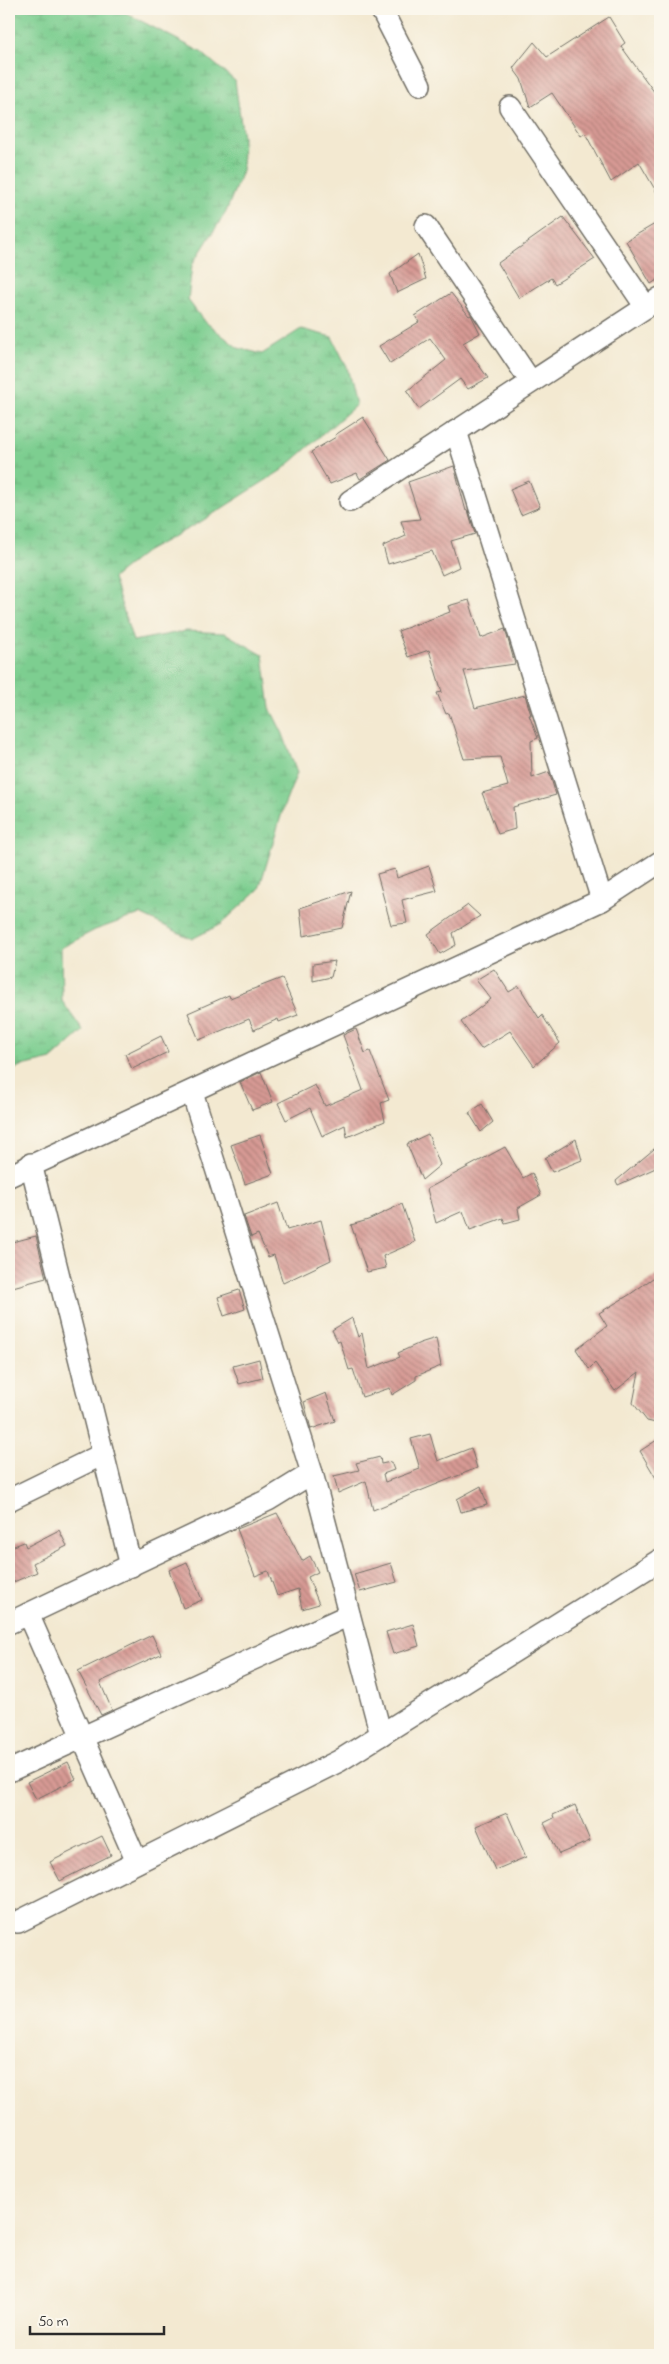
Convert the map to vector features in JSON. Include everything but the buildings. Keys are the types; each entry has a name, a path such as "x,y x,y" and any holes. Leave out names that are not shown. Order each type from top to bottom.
{"street":[{"path":"381,9 420,85"},
{"path":"350,501 653,302 510,107"},
{"path":"426,226 531,382"},
{"path":"456,431 602,900"},
{"path":"9,1176 31,1164 192,1092 602,900 660,862"},
{"path":"192,1092 312,1473 381,1735"},
{"path":"31,1164 130,1566"},
{"path":"9,1500 103,1454"},
{"path":"9,1623 268,1500 312,1473"},
{"path":"18,1922 339,1761 660,1560"},
{"path":"28,1614 137,1862"},
{"path":"9,1771 349,1615"}],"green space":[{"path":"9,9 118,9 201,52 235,81 243,137 242,171 226,212 192,265 188,300 203,320 238,348 262,354 301,329 332,337 347,367 356,405 282,470 202,521 145,552 113,578 133,641 186,631 225,633 263,655 270,708 283,734 297,773 284,806 259,889 221,924 192,939 140,914 95,930 61,948 62,1001 83,1031 52,1059 18,1067 9,1076"}]}
